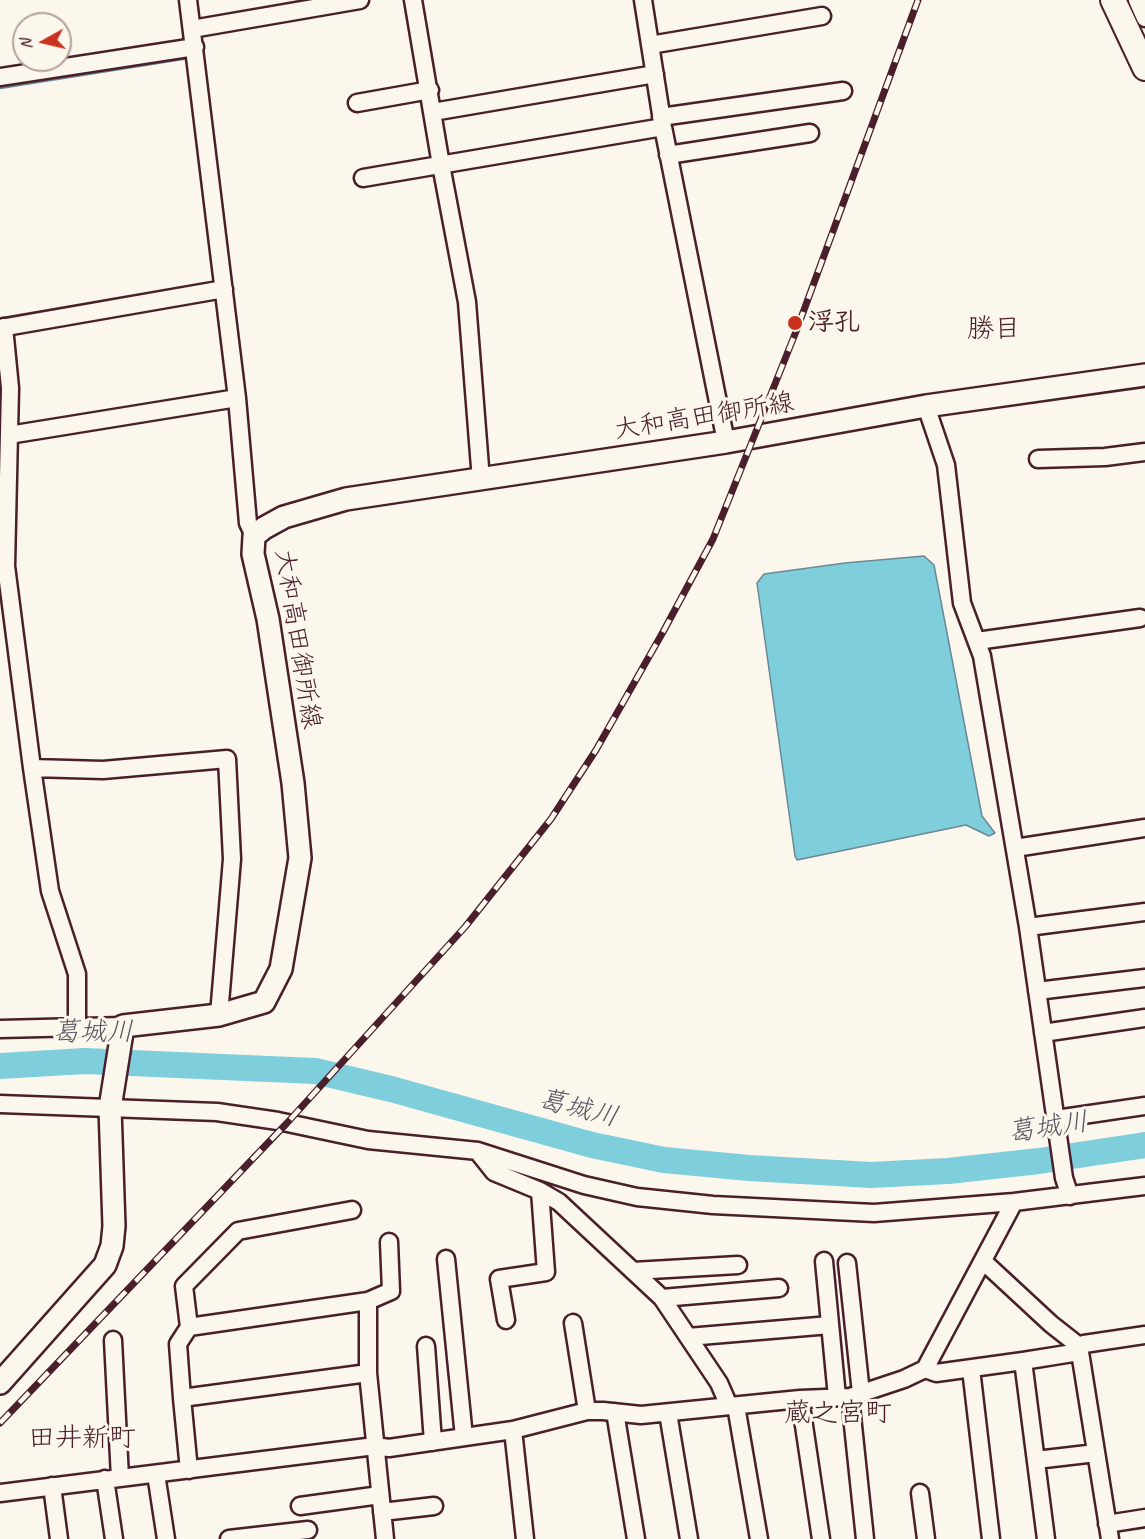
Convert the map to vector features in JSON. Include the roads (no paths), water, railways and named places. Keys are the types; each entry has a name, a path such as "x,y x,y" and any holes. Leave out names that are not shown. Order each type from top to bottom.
{"highway":[{"path":"1113,0 1145,68"}],"main road":[{"name":"大和高田御所線","path":"122,1033 219,1015 264,1002 281,969 300,858 293,783 268,619 253,554 254,536 284,517 346,499 726,442 926,406 1145,375"},
{"path":"0,1383 105,1265 112,1246 114,1226 111,1101 122,1033"}],"street":[{"path":"188,0 237,398 248,523 254,536"},
{"path":"192,29 360,0"},
{"path":"413,0 467,302 481,480"},
{"path":"643,0 668,155 726,442"},
{"path":"1137,0 1145,18"},
{"path":"650,45 822,16"},
{"path":"0,78 195,47"},
{"path":"433,112 654,75"},
{"path":"357,103 430,90"},
{"path":"363,178 843,91"},
{"path":"668,155 810,133"},
{"path":"77,1026 77,974 50,891 6,566 10,388 2,328 224,290"},
{"path":"9,435 237,398"},
{"path":"926,406 946,465 962,603 982,656 1028,927 1064,1178 1070,1196"},
{"path":"1038,459 1105,457 1145,452"},
{"path":"977,641 1140,618"},
{"path":"32,768 103,770 227,759 232,859 219,1015"},
{"path":"1014,848 1145,828"},
{"path":"1028,927 1145,912"},
{"path":"1036,991 1145,978"},
{"path":"1043,1033 1145,1018"},
{"path":"0,1029 77,1026 122,1033"},
{"path":"4,1107 111,1101 216,1112 278,1121 368,1140 478,1151 584,1185 637,1197 713,1205 874,1213 1014,1202 1145,1186"},
{"path":"1057,1123 1145,1106"},
{"path":"478,1151 494,1172 540,1191 559,1202 662,1298 732,1406 759,1539"},
{"path":"506,1320 499,1279 546,1272 540,1191"},
{"path":"0,1493 375,1446 389,1448 433,1442 513,1430 586,1411 640,1415 849,1396 904,1379 925,1369 1014,1202"},
{"path":"189,1470 178,1344 189,1327 184,1286 238,1231 352,1210"},
{"path":"189,1327 368,1301 391,1291 389,1242"},
{"path":"446,1259 464,1437"},
{"path":"824,1261 830,1325 849,1396"},
{"path":"983,1261 1051,1324 1079,1346 1108,1531 1145,1518"},
{"path":"847,1263 849,1396 865,1539"},
{"path":"630,1268 738,1265"},
{"path":"662,1298 780,1288"},
{"path":"368,1301 368,1373 385,1539"},
{"path":"573,1323 586,1411"},
{"path":"688,1337 830,1325"},
{"path":"925,1369 936,1374 1023,1361 1073,1353 1079,1346 1145,1335"},
{"path":"113,1340 114,1539"},
{"path":"426,1346 433,1442"},
{"path":"1023,1361 1046,1539"},
{"path":"971,1369 991,1539"},
{"path":"182,1398 368,1373"},
{"path":"800,1399 821,1539"},
{"path":"615,1412 636,1539"},
{"path":"668,1413 689,1539"},
{"path":"513,1430 525,1539"},
{"path":"1036,1460 1096,1453"},
{"path":"156,1474 166,1539"},
{"path":"52,1486 59,1539"},
{"path":"920,1493 926,1539"},
{"path":"300,1506 380,1495"},
{"path":"382,1512 434,1506"},
{"path":"229,1539 308,1530"}],"water":[{"path":"924,556 934,565 982,816 995,833 989,836 966,825 797,860 757,583 764,574 845,563"}],"waterway":[{"path":"0,87 189,57 189,60"},
{"name":"葛城川","path":"0,1066 85,1061 315,1071 391,1089 592,1145 664,1160 749,1168 871,1175 948,1171 1039,1161 1145,1145"}],"railway":[{"path":"0,1423 287,1123 465,927 551,819 596,750 713,539 797,329 918,0"}],"place":[{"name":"浮孔","path":"795,323"}],"district":[{"name":"勝目","path":"994,330"},
{"name":"蔵之宮町","path":"838,1414"},
{"name":"田井新町","path":"82,1439"}]}
